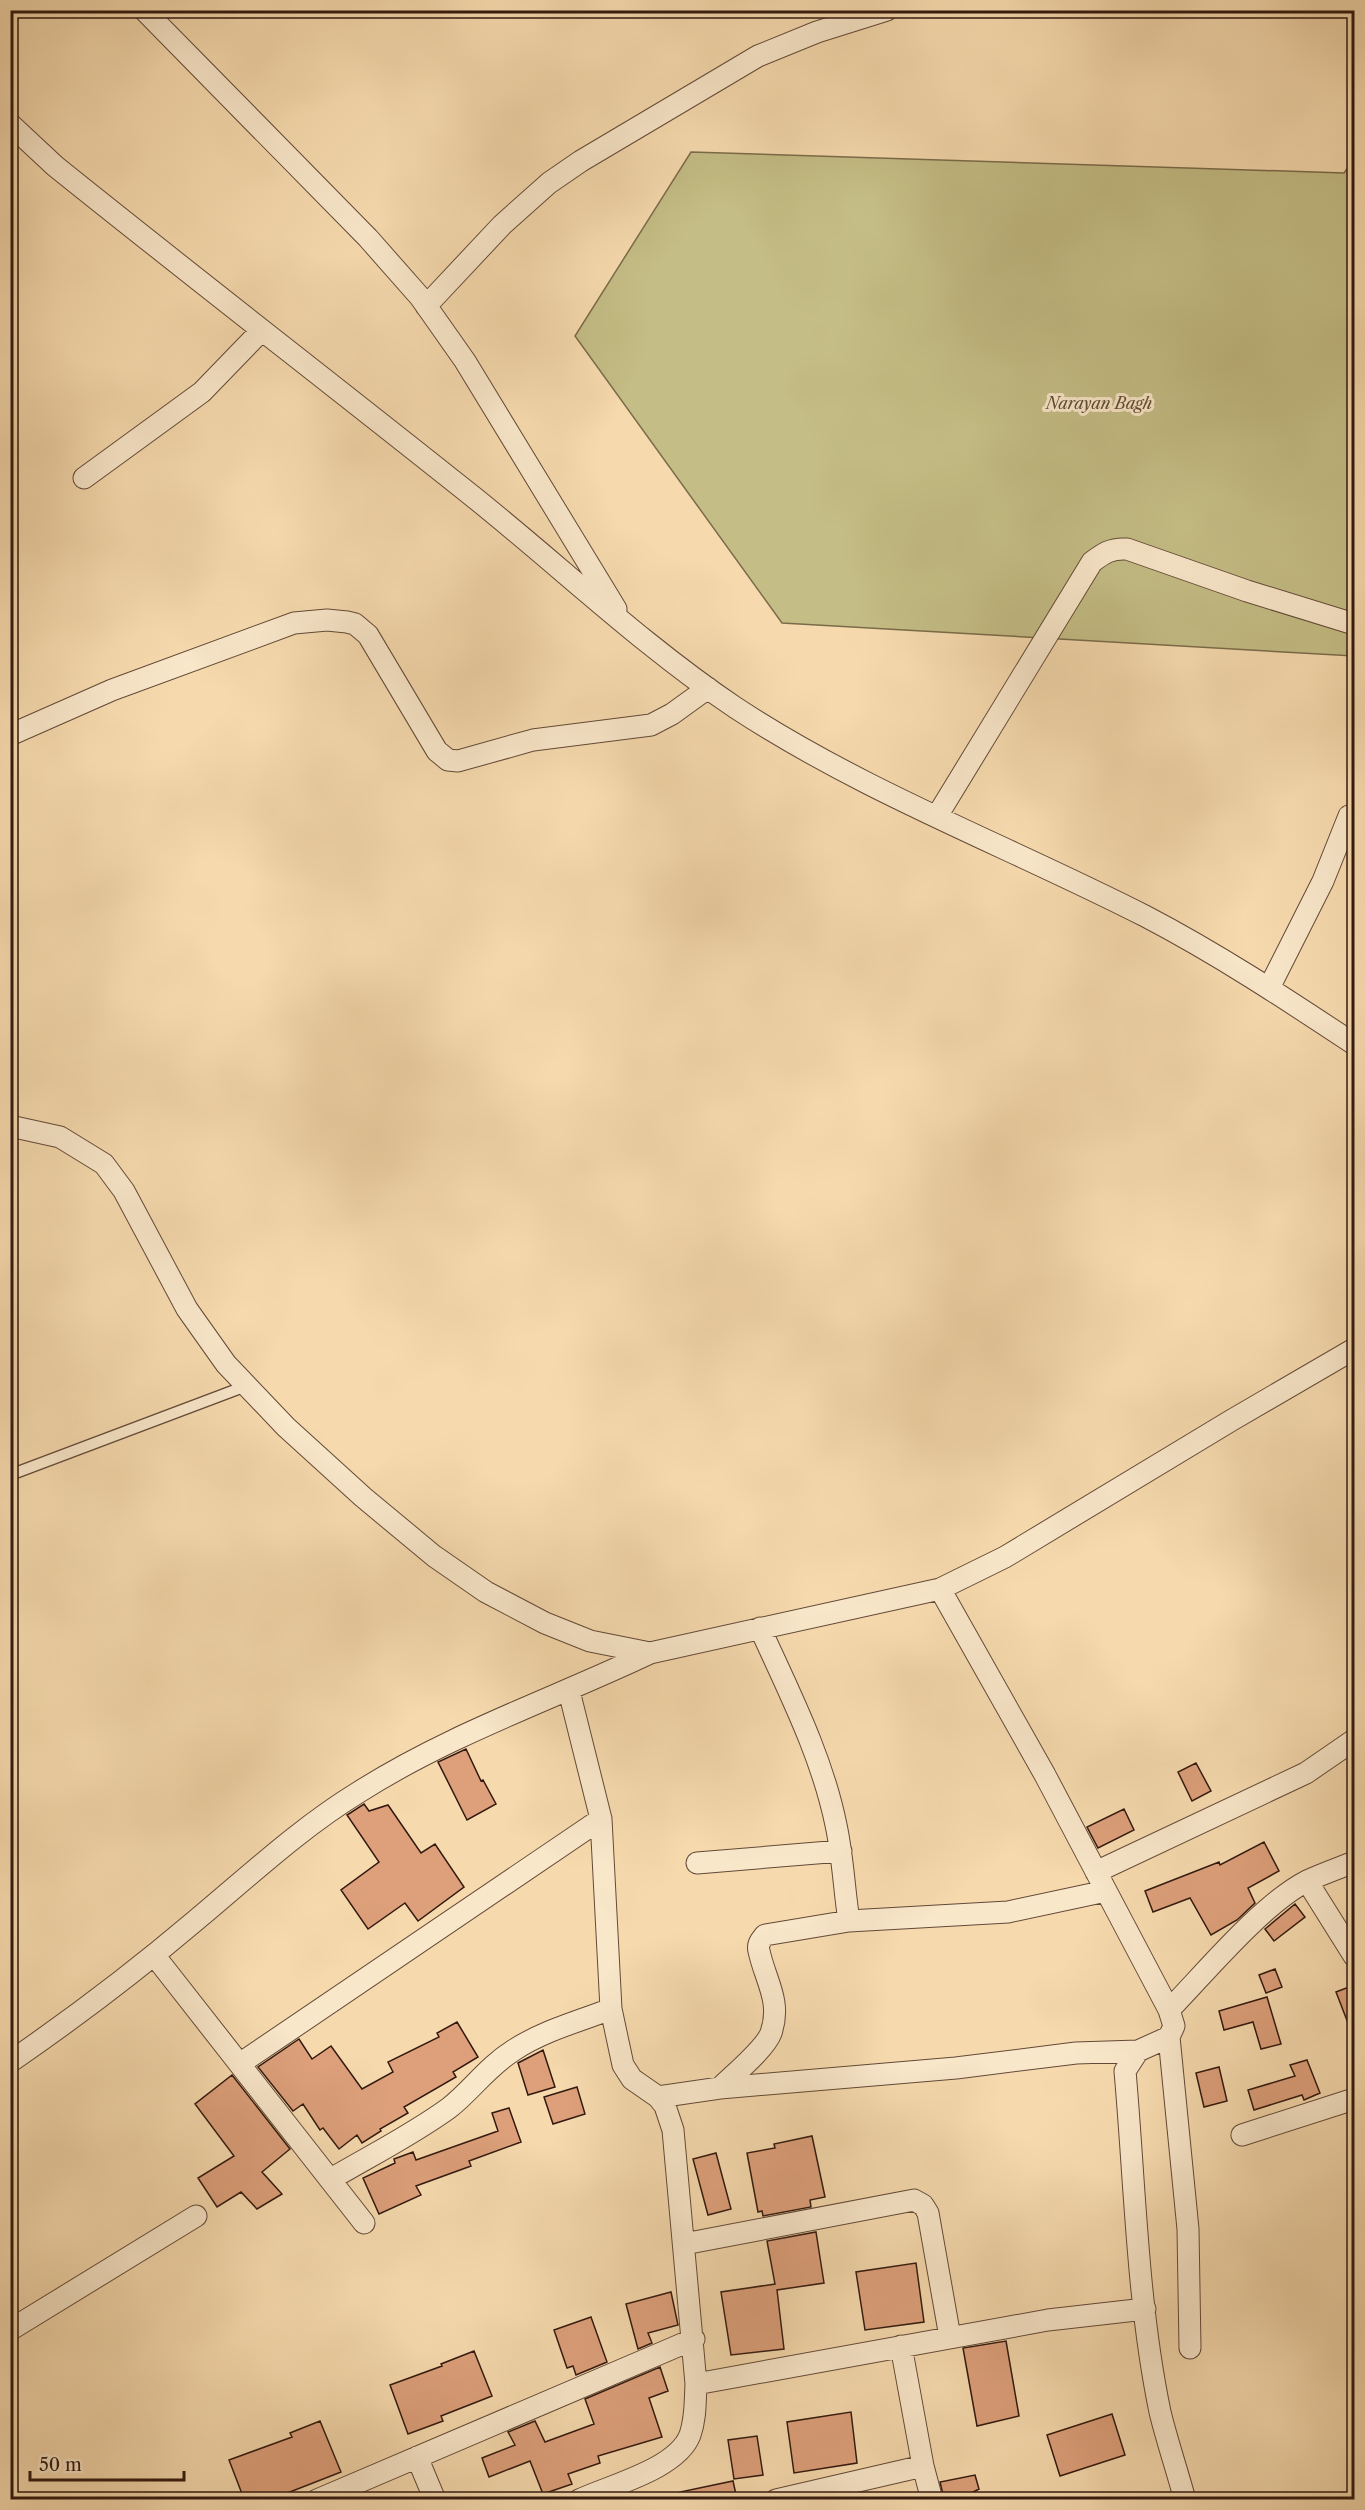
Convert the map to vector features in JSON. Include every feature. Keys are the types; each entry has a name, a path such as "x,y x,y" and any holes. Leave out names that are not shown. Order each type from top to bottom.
{"street":[{"path":"144,10 368,238 426,306 465,361 626,625"},
{"path":"426,306 502,225 549,183 581,161 758,56 817,32 887,10"},
{"path":"10,124 55,166 471,495 626,625 708,688 786,739 937,816 1144,916 1269,988 1354,1044"},
{"path":"84,478 202,392 261,331"},
{"path":"937,816 1092,562 1104,552 1114,548 1127,549 1247,591 1354,624"},
{"path":"10,735 122,686 294,623 327,620 356,624 368,635 437,752 448,760 458,761 541,738 651,725 672,714 708,688"},
{"path":"1269,988 1323,881 1349,816"},
{"path":"10,1125 60,1137 104,1164 124,1191 187,1309 226,1364 286,1427 363,1497 434,1556 486,1592 545,1623 591,1641 650,1653"},
{"path":"13,2054 154,1955 315,1820 359,1791 468,1733 569,1691 650,1653 940,1589 1005,1557 1232,1419 1354,1349"},
{"path":"940,1589 1096,1872 1169,2010 1174,2026 1169,2037 1188,2229 1190,2349"},
{"path":"760,1628 810,1740 829,1798 841,1851 849,1921"},
{"path":"569,1691 601,1819 611,2009 623,2065 632,2079 658,2097 673,2130 694,2338 696,2384 694,2418 689,2435 672,2459 579,2499"},
{"path":"1096,1872 1306,1773 1354,1740"},
{"path":"241,2063 601,1819"},
{"path":"698,1863 841,1851"},
{"path":"1169,2010 1259,1918 1306,1881 1354,1862"},
{"path":"1306,1881 1354,1956"},
{"path":"720,2088 770,2036 775,2006 770,1979 758,1950 759,1941 773,1932 849,1921 1008,1912 1106,1891"},
{"path":"154,1955 241,2063 364,2223"},
{"path":"331,2179 434,2119 452,2105 495,2063 516,2049 540,2036 611,2009"},
{"path":"658,2097 720,2088 956,2068 1076,2053 1138,2051 1169,2037"},
{"path":"1138,2051 1125,2071 1145,2309 1161,2413 1185,2499"},
{"path":"1242,2135 1354,2099"},
{"path":"684,2244 914,2200 923,2205 928,2213 950,2337"},
{"path":"10,2330 196,2216"},
{"path":"696,2384 1048,2320 1145,2309"},
{"path":"316,2499 694,2338"},
{"path":"901,2346 923,2466 932,2499"},
{"path":"417,2457 435,2499"},
{"path":"776,2499 923,2466"}],"lane":[{"path":"10,1475 246,1386"}],"green space":[{"name":"Narayan Bagh","path":"691,152 1344,173 1354,159 1354,656 782,623 575,336"}],"building":[{"path":"466,1749 481,1781 483,1780 496,1804 467,1820 438,1762"},
{"path":"1196,1763 1211,1791 1192,1801 1178,1772"},
{"path":"364,1804 369,1811 388,1805 421,1853 435,1844 464,1887 418,1921 405,1903 368,1929 341,1890 379,1862 347,1815"},
{"path":"1124,1809 1134,1830 1098,1848 1087,1827"},
{"path":"1264,1842 1279,1871 1248,1888 1255,1903 1237,1920 1211,1935 1190,1898 1153,1912 1145,1891 1219,1862 1220,1865"},
{"path":"1295,1904 1305,1917 1274,1941 1265,1929"},
{"path":"1275,1969 1282,1987 1266,1993 1259,1975"},
{"path":"1354,1985 1354,2036 1353,2036 1336,1992"},
{"path":"1267,1997 1281,2044 1261,2049 1253,2022 1224,2030 1219,2011"},
{"path":"457,2022 478,2057 453,2072 456,2077 404,2107 408,2113 380,2129 381,2131 362,2143 357,2135 339,2149 323,2128 320,2130 303,2104 293,2111 258,2067 299,2039 312,2059 331,2046 362,2089 393,2072 388,2062 439,2037 437,2033"},
{"path":"543,2050 555,2087 528,2095 518,2063"},
{"path":"1307,2060 1320,2093 1304,2100 1302,2095 1254,2110 1248,2090 1295,2076 1290,2065"},
{"path":"1219,2067 1227,2101 1204,2107 1196,2073"},
{"path":"232,2075 290,2149 262,2172 282,2194 257,2209 241,2192 217,2207 198,2178 234,2156 195,2104"},
{"path":"577,2087 585,2114 553,2124 544,2097"},
{"path":"509,2108 521,2142 469,2161 471,2166 416,2186 421,2195 379,2214 363,2178 395,2163 394,2159 413,2152 416,2160 498,2131 492,2113"},
{"path":"812,2136 825,2197 810,2200 811,2207 763,2216 762,2211 758,2212 747,2153 775,2148 774,2144"},
{"path":"716,2153 731,2209 708,2215 693,2159"},
{"path":"816,2232 824,2283 777,2290 784,2349 731,2355 721,2292 775,2284 767,2241"},
{"path":"916,2263 924,2322 865,2330 856,2272"},
{"path":"671,2292 678,2325 648,2333 652,2343 638,2349 626,2304"},
{"path":"591,2317 607,2362 576,2375 573,2366 567,2368 554,2330"},
{"path":"1006,2341 1019,2416 977,2426 963,2348"},
{"path":"474,2351 492,2396 441,2416 443,2421 408,2434 390,2385 442,2366 441,2364"},
{"path":"660,2367 668,2391 649,2398 662,2437 598,2456 600,2463 568,2474 572,2484 543,2494 530,2461 489,2477 482,2458 515,2445 508,2432 535,2421 545,2442 594,2424 585,2399"},
{"path":"851,2412 857,2463 794,2473 787,2422"},
{"path":"1112,2414 1125,2455 1060,2476 1047,2435"},
{"path":"320,2421 341,2472 272,2499 244,2499 229,2460 292,2437 290,2433"},
{"path":"757,2436 763,2475 734,2479 728,2440"},
{"path":"975,2475 979,2489 960,2499 944,2499 940,2482"},
{"path":"733,2481 737,2499 680,2499 680,2492"}]}
